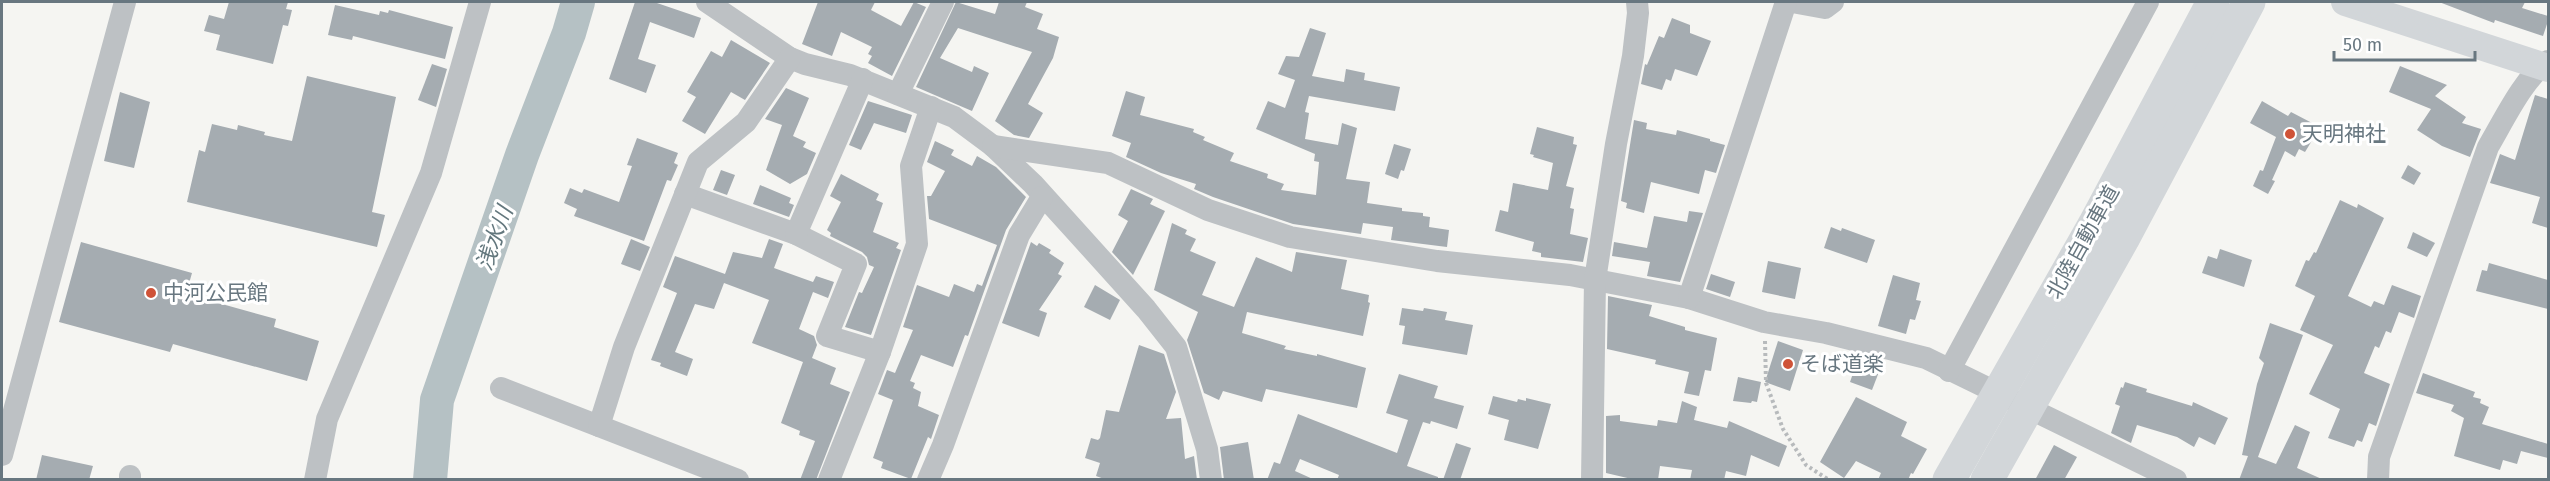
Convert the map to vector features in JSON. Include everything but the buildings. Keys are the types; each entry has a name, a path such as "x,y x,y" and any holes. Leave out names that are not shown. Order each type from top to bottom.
{"highway":[{"name":"北陸自動車道","path":"1949,480 2094,225 2213,2"},
{"name":"北陸自動車道","path":"1987,480 2123,239 2168,167 2254,3"}],"main road":[{"path":"2345,2 2546,65"}],"street":[{"path":"2,455 125,2"},
{"path":"315,480 327,419 431,173 480,2"},
{"path":"708,2 790,58 863,79 954,117 993,146 1033,184 1042,197 1146,309 1176,347 1207,449 1211,480"},
{"path":"898,94 943,2"},
{"path":"1592,480 1594,280 1633,56 1638,14 1637,2"},
{"path":"1689,298 1786,2"},
{"path":"1792,2 1825,8 1833,2"},
{"path":"1949,371 2148,2"},
{"path":"599,426 624,347 698,162 746,123 790,58"},
{"path":"2378,480 2379,457 2488,147 2512,105 2546,65"},
{"path":"796,234 863,79"},
{"path":"829,480 880,352 917,244 911,166 931,107"},
{"path":"993,146 1108,163 1208,210 1290,237 1437,261 1570,275 1689,298 1764,322 1826,333 1926,358 2176,480"},
{"path":"685,194 796,234 856,264 827,336 880,352"},
{"path":"928,480 943,446 1018,235 1042,197"},
{"path":"501,388 738,480"}],"path":[{"path":"1764,322 1766,383 1783,429 1806,465 1829,480"}],"waterway":[{"name":"浅水川","path":"430,480 437,400 522,155 569,33 578,2"}],"place":[{"name":"天明神社","path":"2290,134"},
{"name":"中河公民館","path":"151,293"},
{"name":"そば道楽","path":"1788,364"}]}
